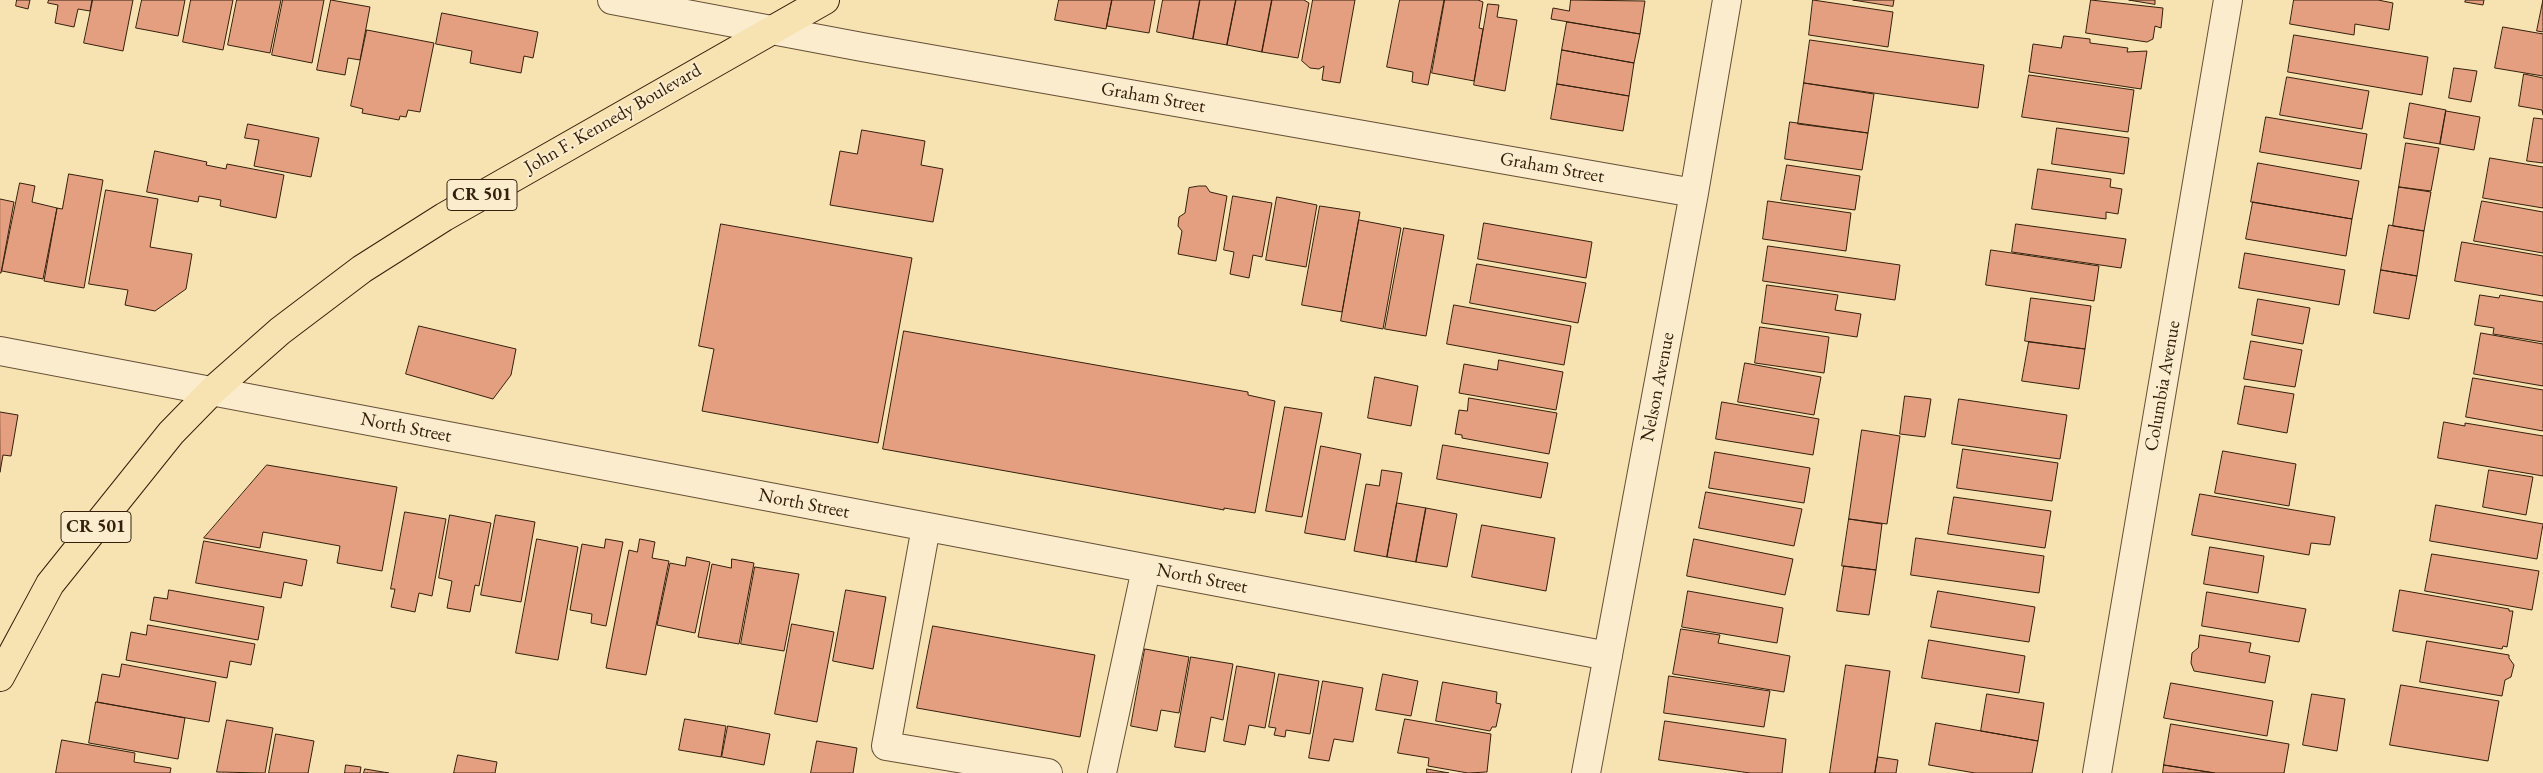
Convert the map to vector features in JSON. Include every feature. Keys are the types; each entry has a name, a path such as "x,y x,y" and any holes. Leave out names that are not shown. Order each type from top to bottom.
{"main road":[{"name":"John F. Kennedy Boulevard","path":"0,676 50,584 171,432 212,391 280,331 362,269 444,217 825,0"}],"street":[{"name":"Graham Street","path":"612,0 862,47 1694,193"},
{"name":"Nelson Avenue","path":"1586,773 1694,193 1727,0"},
{"name":"Columbia Avenue","path":"2097,773 2228,0"},
{"name":"North Street","path":"0,351 1608,656"},
{"path":"926,527 886,746 1048,773"},
{"path":"1102,773 1146,568"}],"building":[{"path":"17,0 30,0 28,9 16,6"},
{"path":"49,0 92,0 90,11 78,9 74,27 55,23 58,5 48,3"},
{"path":"93,0 133,0 123,51 84,43"},
{"path":"142,0 185,0 178,36 136,28"},
{"path":"191,0 233,0 223,50 183,42"},
{"path":"237,0 281,0 270,53 228,45"},
{"path":"283,0 324,0 312,63 272,55"},
{"path":"331,0 370,7 360,60 348,58 345,75 317,70"},
{"path":"1059,0 1112,0 1106,29 1055,20"},
{"path":"1112,0 1155,0 1149,33 1107,26"},
{"path":"1163,0 1200,0 1193,39 1157,32"},
{"path":"1200,0 1236,0 1227,45 1193,39"},
{"path":"1236,0 1272,0 1262,52 1227,45"},
{"path":"1272,0 1304,0 1309,3 1298,58 1262,52"},
{"path":"1313,0 1355,0 1340,83 1322,80 1324,66 1319,69 1310,68 1302,61"},
{"path":"1400,0 1444,0 1428,85 1412,82 1413,72 1387,67"},
{"path":"1445,0 1478,0 1483,2 1479,28 1483,29 1474,81 1432,73"},
{"path":"1571,0 1645,1 1640,34 1551,19 1553,8 1569,11"},
{"path":"1813,0 1893,12 1888,47 1809,35"},
{"path":"1853,0 1894,0 1893,6"},
{"path":"2091,0 2163,8 2161,28 2155,26 2153,39 2147,42 2086,33"},
{"path":"2129,0 2155,0 2155,4"},
{"path":"2294,0 2378,0 2393,3 2389,30 2355,24 2354,35 2290,24"},
{"path":"2466,0 2484,0 2483,5 2465,2"},
{"path":"2543,0 2543,32 2537,31"},
{"path":"1488,4 1499,5 1497,17 1517,20 1505,91 1474,85"},
{"path":"442,13 538,32 533,58 524,56 521,73 470,63 472,51 436,44"},
{"path":"1567,22 1640,34 1634,63 1562,50"},
{"path":"2503,27 2543,34 2543,76 2495,68"},
{"path":"367,30 434,43 420,112 408,110 406,117 400,116 399,120 362,113 363,109 351,106"},
{"path":"2294,35 2428,57 2422,95 2288,72"},
{"path":"2064,36 2090,39 2090,43 2128,48 2127,52 2147,51 2141,89 2029,72 2033,44 2061,48"},
{"path":"1810,40 1984,65 1978,108 1804,83"},
{"path":"1562,50 1634,63 1629,96 1557,84"},
{"path":"2454,68 2477,71 2471,102 2449,98"},
{"path":"2524,74 2543,78 2543,115 2542,110 2519,106"},
{"path":"2029,75 2134,90 2128,132 2022,117"},
{"path":"2287,77 2369,91 2362,129 2280,115"},
{"path":"1804,83 1874,94 1868,133 1798,124"},
{"path":"1557,84 1629,96 1623,131 1551,119"},
{"path":"2410,103 2446,110 2440,144 2404,138"},
{"path":"2446,111 2480,117 2474,150 2440,144"},
{"path":"2266,117 2367,134 2361,169 2260,152"},
{"path":"2534,118 2543,119 2543,163 2527,161"},
{"path":"1790,122 1868,133 1862,170 1785,159"},
{"path":"248,124 319,138 311,177 254,166 259,140 245,138"},
{"path":"2057,128 2129,138 2124,174 2052,164"},
{"path":"862,130 925,141 921,165 943,169 933,222 830,205 840,151 857,154"},
{"path":"2406,143 2439,148 2431,191 2399,187"},
{"path":"155,151 207,162 206,165 226,169 227,164 284,175 276,218 220,206 221,200 199,196 198,202 147,192"},
{"path":"2490,158 2543,167 2543,208 2483,198"},
{"path":"2258,163 2359,181 2352,219 2251,202"},
{"path":"1787,165 1860,176 1855,210 1781,200"},
{"path":"2038,169 2111,179 2110,187 2122,189 2118,214 2106,212 2106,219 2032,209"},
{"path":"69,174 103,180 84,288 44,281 57,208 62,209"},
{"path":"20,183 35,186 32,202 57,208 43,279 2,271"},
{"path":"1206,186 1210,192 1227,196 1216,261 1178,254 1182,231 1178,226 1179,217 1185,213 1189,188"},
{"path":"2399,187 2431,192 2424,231 2393,226"},
{"path":"106,190 158,199 150,247 192,254 186,289 155,311 125,305 128,290 89,284"},
{"path":"1233,196 1272,203 1262,257 1253,255 1249,278 1230,274 1234,252 1224,250"},
{"path":"1277,197 1317,205 1306,267 1266,260"},
{"path":"0,199 14,202 1,273 0,273"},
{"path":"1768,201 1851,213 1846,251 1763,239"},
{"path":"2482,201 2543,212 2543,253 2474,241"},
{"path":"2253,202 2352,219 2346,256 2246,239"},
{"path":"1320,206 1360,212 1342,312 1302,305"},
{"path":"1359,220 1401,228 1383,329 1341,321"},
{"path":"1484,223 1592,242 1586,278 1478,259"},
{"path":"721,224 912,258 878,443 702,411 714,349 699,346"},
{"path":"2016,224 2126,239 2121,268 2012,252"},
{"path":"2389,225 2424,231 2417,276 2381,270"},
{"path":"1404,228 1444,235 1426,336 1385,329"},
{"path":"2462,242 2543,256 2543,296 2455,281"},
{"path":"1768,246 1900,265 1895,300 1763,281"},
{"path":"1991,250 2099,266 2094,301 1986,285"},
{"path":"2245,253 2345,270 2339,305 2239,288"},
{"path":"1477,264 1586,283 1578,323 1470,303"},
{"path":"2381,270 2417,276 2409,319 2374,313"},
{"path":"1767,285 1838,295 1835,310 1861,314 1857,337 1762,323"},
{"path":"2480,295 2499,298 2500,295 2543,302 2543,342 2493,334 2494,328 2475,325"},
{"path":"2031,298 2091,306 2085,349 2025,341"},
{"path":"2258,299 2310,308 2303,344 2252,335"},
{"path":"1454,305 1571,326 1564,365 1447,344"},
{"path":"419,326 516,349 511,375 493,399 406,374"},
{"path":"1760,327 1829,337 1824,373 1755,363"},
{"path":"904,331 1248,392 1248,395 1275,401 1255,513 1224,508 1224,510 883,449"},
{"path":"2481,333 2543,344 2543,386 2474,374"},
{"path":"2251,341 2302,350 2295,387 2244,379"},
{"path":"2029,342 2085,349 2079,389 2022,381"},
{"path":"1499,360 1563,372 1556,410 1459,393 1464,364 1497,370"},
{"path":"1745,363 1821,377 1814,415 1738,402"},
{"path":"1375,377 1418,386 1411,426 1368,418"},
{"path":"2473,378 2543,390 2543,431 2466,417"},
{"path":"2245,386 2294,394 2287,433 2238,424"},
{"path":"1905,396 1931,399 1925,437 1900,434"},
{"path":"1469,398 1557,413 1549,454 1462,438 1462,435 1455,434 1459,410 1467,411"},
{"path":"1959,399 2067,415 2060,459 1952,444"},
{"path":"1722,402 1819,419 1813,455 1716,439"},
{"path":"1285,407 1322,413 1302,517 1266,511"},
{"path":"0,412 18,415 11,456 3,455 0,472"},
{"path":"2444,422 2465,426 2465,423 2543,436 2543,476 2438,458"},
{"path":"1862,430 1900,436 1887,524 1849,519"},
{"path":"1443,445 1548,463 1541,498 1437,479"},
{"path":"1321,446 1361,454 1345,540 1305,533"},
{"path":"1963,449 2058,463 2052,501 1957,488"},
{"path":"2223,451 2296,464 2289,506 2215,493"},
{"path":"1715,452 1810,468 1804,503 1709,488"},
{"path":"267,465 397,487 382,571 337,563 340,546 263,532 260,548 204,538"},
{"path":"1382,470 1402,473 1387,557 1354,551 1366,484 1379,486"},
{"path":"2489,470 2533,477 2526,515 2483,507"},
{"path":"1706,492 1802,509 1794,546 1699,528"},
{"path":"2200,494 2335,517 2330,545 2311,543 2309,555 2192,535"},
{"path":"1954,497 2051,511 2045,548 1948,534"},
{"path":"1397,503 1426,508 1416,562 1387,557"},
{"path":"2436,505 2543,524 2537,559 2430,541"},
{"path":"1426,508 1457,514 1447,567 1416,562"},
{"path":"405,512 446,519 432,596 419,593 415,612 391,607 395,589 391,589"},
{"path":"450,515 491,523 479,586 475,585 470,612 447,608 452,581 439,578"},
{"path":"496,515 535,522 521,602 481,595"},
{"path":"1849,519 1882,524 1876,570 1842,566"},
{"path":"1482,525 1555,538 1546,591 1472,577"},
{"path":"1916,538 2044,556 2039,593 1911,575"},
{"path":"537,539 578,547 558,660 516,653"},
{"path":"606,539 623,542 606,626 591,623 592,614 570,610 582,544 604,548"},
{"path":"640,539 655,542 652,558 669,561 646,675 606,668 629,550 637,552"},
{"path":"1694,539 1793,559 1785,595 1687,576"},
{"path":"204,541 307,560 302,586 284,582 281,598 196,583"},
{"path":"2210,547 2264,556 2258,593 2204,584"},
{"path":"2432,554 2539,571 2532,610 2425,591"},
{"path":"687,557 710,562 695,633 657,625 670,563 685,566"},
{"path":"732,559 754,563 739,644 698,637 712,564 731,568"},
{"path":"1844,566 1876,570 1869,615 1837,611"},
{"path":"755,567 799,574 784,651 741,644"},
{"path":"169,590 264,607 258,640 150,620 154,597 167,599"},
{"path":"846,590 886,597 873,669 833,661"},
{"path":"2400,590 2513,611 2507,647 2503,646 2502,649 2393,631"},
{"path":"1688,591 1783,608 1777,643 1682,627"},
{"path":"1938,591 2035,607 2029,642 1931,627"},
{"path":"2207,592 2306,609 2299,642 2202,626"},
{"path":"792,624 834,632 817,722 775,714"},
{"path":"148,625 255,644 251,665 230,661 227,678 126,660 131,632 146,635"},
{"path":"933,626 1095,655 1080,737 917,708"},
{"path":"1681,629 1720,635 1718,643 1790,656 1784,692 1673,674"},
{"path":"2200,635 2251,643 2249,652 2270,656 2265,683 2194,671 2191,663 2192,653 2198,648"},
{"path":"1929,640 2025,656 2019,693 1922,678"},
{"path":"2427,641 2509,655 2514,665 2511,677 2505,680 2502,696 2420,682"},
{"path":"1145,649 1189,657 1179,713 1161,710 1157,731 1131,726"},
{"path":"1191,657 1233,664 1223,720 1211,717 1205,752 1175,747"},
{"path":"122,664 216,682 209,722 97,702 102,674 119,677"},
{"path":"1846,665 1890,671 1875,773 1830,773"},
{"path":"1237,666 1275,673 1265,728 1249,725 1245,745 1224,741"},
{"path":"1279,674 1319,681 1310,734 1286,730 1285,737 1274,735 1276,728 1269,727"},
{"path":"1383,674 1418,681 1411,716 1376,710"},
{"path":"1669,676 1770,691 1764,727 1664,713"},
{"path":"1323,681 1363,688 1353,742 1334,739 1329,761 1309,758"},
{"path":"1443,682 1497,692 1496,703 1501,704 1496,727 1492,727 1490,731 1436,721"},
{"path":"2171,683 2273,701 2267,736 2164,718"},
{"path":"2401,685 2499,701 2488,761 2390,745"},
{"path":"1987,694 2044,703 2038,741 1981,731"},
{"path":"2312,694 2345,699 2337,751 2303,745"},
{"path":"96,702 185,718 178,759 89,743"},
{"path":"685,719 726,726 721,757 679,750"},
{"path":"1405,719 1491,734 1487,772 1468,773 1428,766 1429,758 1398,753"},
{"path":"227,720 273,728 265,773 217,772"},
{"path":"1665,721 1786,739 1782,773 1750,773 1659,760"},
{"path":"1936,723 2038,741 2032,773 1975,773 1929,765"},
{"path":"2171,724 2289,744 2284,773 2214,773 2164,765"},
{"path":"728,726 770,734 764,765 722,757"},
{"path":"276,734 314,741 308,773 269,773"},
{"path":"62,740 135,753 134,762 171,768 170,773 56,773"},
{"path":"817,741 857,748 853,773 811,773"},
{"path":"458,755 497,762 495,773 454,773"},
{"path":"1878,757 1898,760 1896,773 1875,773"},
{"path":"346,765 361,767 360,773 345,773"},
{"path":"2164,765 2215,773 2163,773"},
{"path":"365,769 389,773 364,773"},
{"path":"1427,769 1449,773 1427,773"}]}
